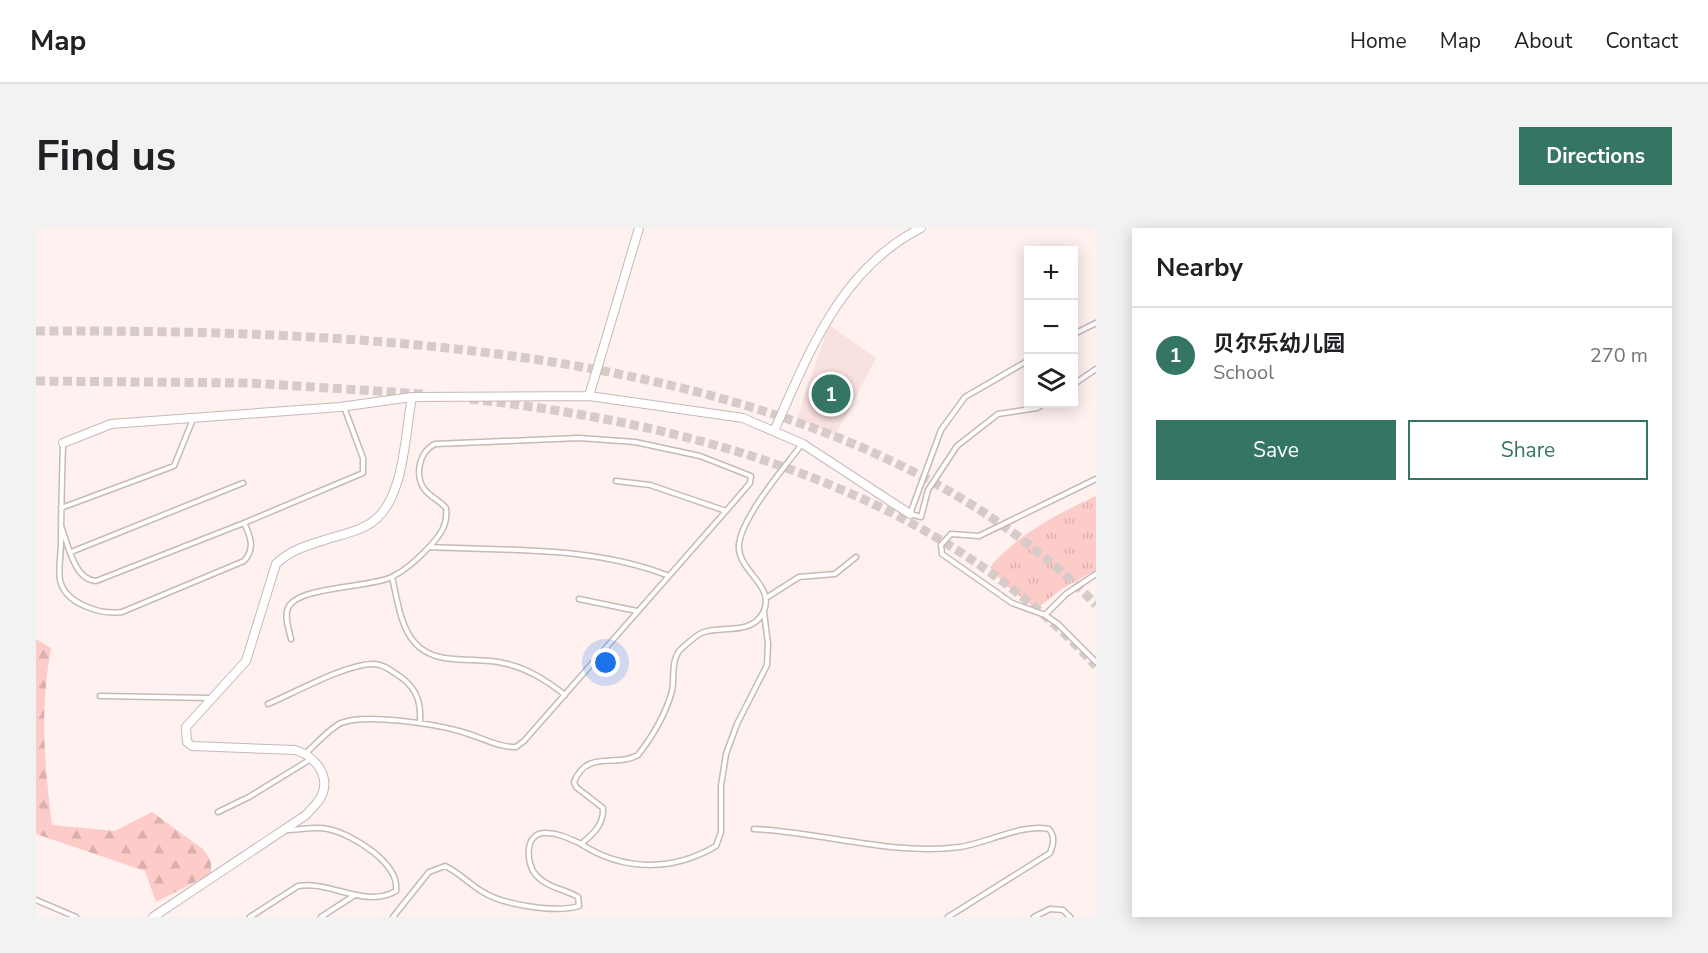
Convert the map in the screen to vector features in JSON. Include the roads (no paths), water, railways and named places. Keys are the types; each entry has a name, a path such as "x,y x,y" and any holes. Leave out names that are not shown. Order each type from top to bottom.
{"street":[{"path":"589,396 639,228"},
{"path":"774,431 816,337 840,297 874,260 921,228"},
{"path":"63,443 111,424 344,406 412,397 589,396 743,418 803,444 910,514"},
{"path":"153,917 306,815 321,797 323,781 320,767 309,755 295,750 192,746 187,742 186,727 246,661 276,564 286,554 297,549 362,528 376,519 388,505 396,490 412,397"}],"lane":[{"path":"1078,332 1096,323"},
{"path":"1024,363 965,397 941,430 910,514 921,517 928,490 957,446 998,414 1037,408"},
{"path":"1078,381 1096,369"},
{"path":"61,526 80,574 87,580 96,581 363,473 363,458 344,406"},
{"path":"62,508 174,466 193,418"},
{"path":"218,812 249,797 309,755 341,723 360,721 420,723 460,731 497,745 516,747 565,695 726,511 750,483 751,476 700,456 671,448 579,438 435,444 428,447 421,457 421,484 446,508 447,517 442,531 429,547 392,577 361,587 333,588 314,592 293,602 288,608 287,624 291,639"},
{"path":"63,443 60,580 65,589 87,606 112,613 122,612 244,561 250,554 251,538 244,523"},
{"path":"393,917 429,872 445,866 461,873 483,892 520,906 573,908 579,906 578,897 552,887 536,876 529,863 528,849 534,838 543,833 564,836 602,858 633,866 655,866 681,860 716,846 721,832 721,786 726,754 737,724 767,665 768,644 764,611 766,598 763,589 742,561 739,546 742,532 763,496 803,444"},
{"path":"1096,478 979,536 951,534 941,545 942,554 1012,603 1046,615 1058,624 1096,662"},
{"path":"616,480 650,485 726,511"},
{"path":"71,552 243,483"},
{"path":"429,547 608,556 669,576"},
{"path":"766,598 799,577 835,574 856,557"},
{"path":"1046,615 1066,594 1096,574"},
{"path":"392,577 403,621 413,641 422,650 438,656 502,662 535,674 565,695"},
{"path":"579,599 638,612"},
{"path":"581,844 592,835 603,816 603,808 576,787 574,782 577,773 588,765 604,759 633,758 638,755 668,700 672,689 675,659 680,650 702,632 748,626 764,611"},
{"path":"268,704 348,670 373,664 393,671 410,686 421,704 420,723"},
{"path":"100,696 212,699"},
{"path":"754,829 793,831 889,846 927,847 981,843 1034,827 1049,829 1053,833 1054,845 1050,853 948,917"},
{"path":"250,917 298,886 318,885 355,895 382,896 396,891 397,883 393,873 374,852 347,835 326,828 283,830"},
{"path":"321,917 355,895"},
{"path":"36,900 76,917"},
{"path":"1034,917 1050,909 1063,910 1070,917"}],"tunnel":[{"path":"36,331 168,332 309,337 454,349 599,370 740,404 873,452 993,519 1096,605"},
{"path":"36,381 250,383 423,394"},
{"path":"470,399 556,410 642,427 726,448 809,476 888,511 963,554 1033,605 1096,666"}],"place":[{"name":"贝尔乐幼儿园","path":"831,394"}]}
